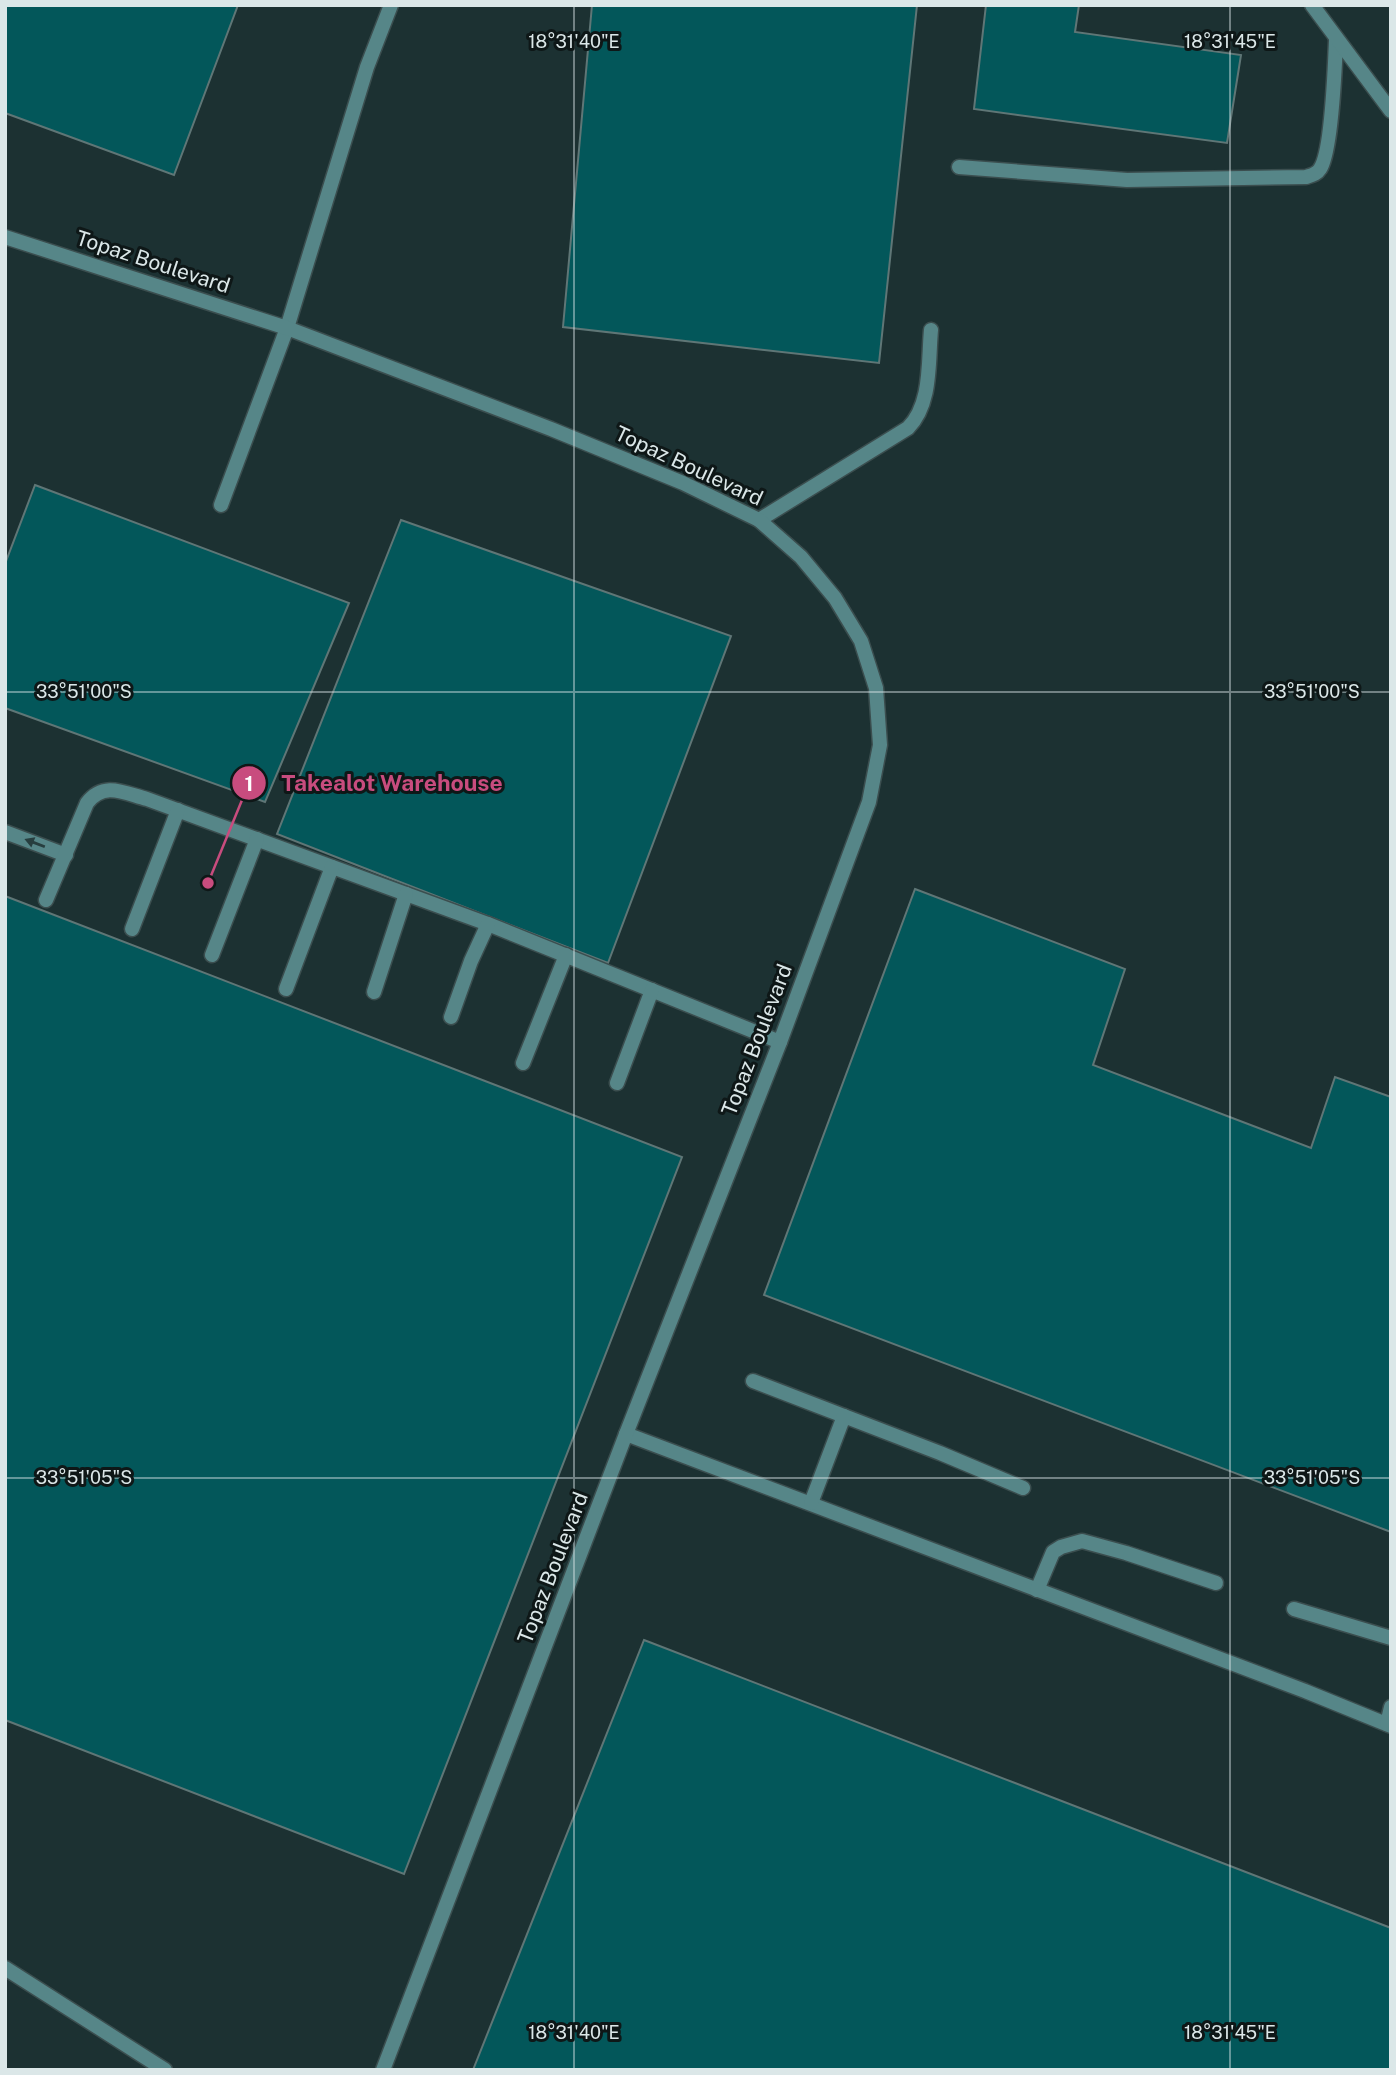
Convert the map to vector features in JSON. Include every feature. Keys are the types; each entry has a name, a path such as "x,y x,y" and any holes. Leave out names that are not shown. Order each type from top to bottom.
{"street":[{"path":"221,505 287,328 367,67 391,5"},
{"path":"1312,5 1391,111"},
{"path":"959,167 1127,180 1306,177 1316,174 1323,163 1331,111 1336,40"},
{"name":"Topaz Boulevard","path":"5,237 287,328 659,473 759,520 802,557 835,598 861,641 876,688 880,745 869,802 780,1042 626,1434 383,2070"},
{"path":"759,520 908,428 918,419 923,408 931,330"},
{"path":"46,900 87,803 94,794 110,790 178,810 488,924 780,1042"},
{"path":"132,929 178,810"},
{"path":"5,832 66,855"},
{"path":"212,955 257,839"},
{"path":"286,989 332,867"},
{"path":"374,992 406,894"},
{"path":"451,1017 471,961 488,924"},
{"path":"523,1063 566,956"},
{"path":"617,1083 652,990"},
{"path":"753,1381 940,1452 1023,1488"},
{"path":"811,1503 844,1416"},
{"path":"626,1434 1389,1725 1391,1707"},
{"path":"1037,1590 1053,1552 1061,1546 1082,1541 1216,1583"},
{"path":"1294,1609 1391,1638"},
{"path":"5,1968 164,2070"}],"building":[{"path":"5,5 238,5 174,175 5,113"},
{"path":"592,5 917,5 879,363 563,327"},
{"path":"986,5 1079,5 1075,32 1241,55 1227,143 974,109"},
{"path":"35,485 349,603 265,802 5,708 5,564"},
{"path":"401,520 731,636 608,963 277,834"},
{"path":"915,889 1125,969 1093,1065 1311,1148 1335,1077 1391,1097 1391,1532 764,1295"},
{"path":"5,896 682,1157 404,1874 5,1720"},
{"path":"644,1640 1391,1928 1391,2070 473,2070"}],"place":[{"name":"Takealot Warehouse","path":"208,883"}]}
